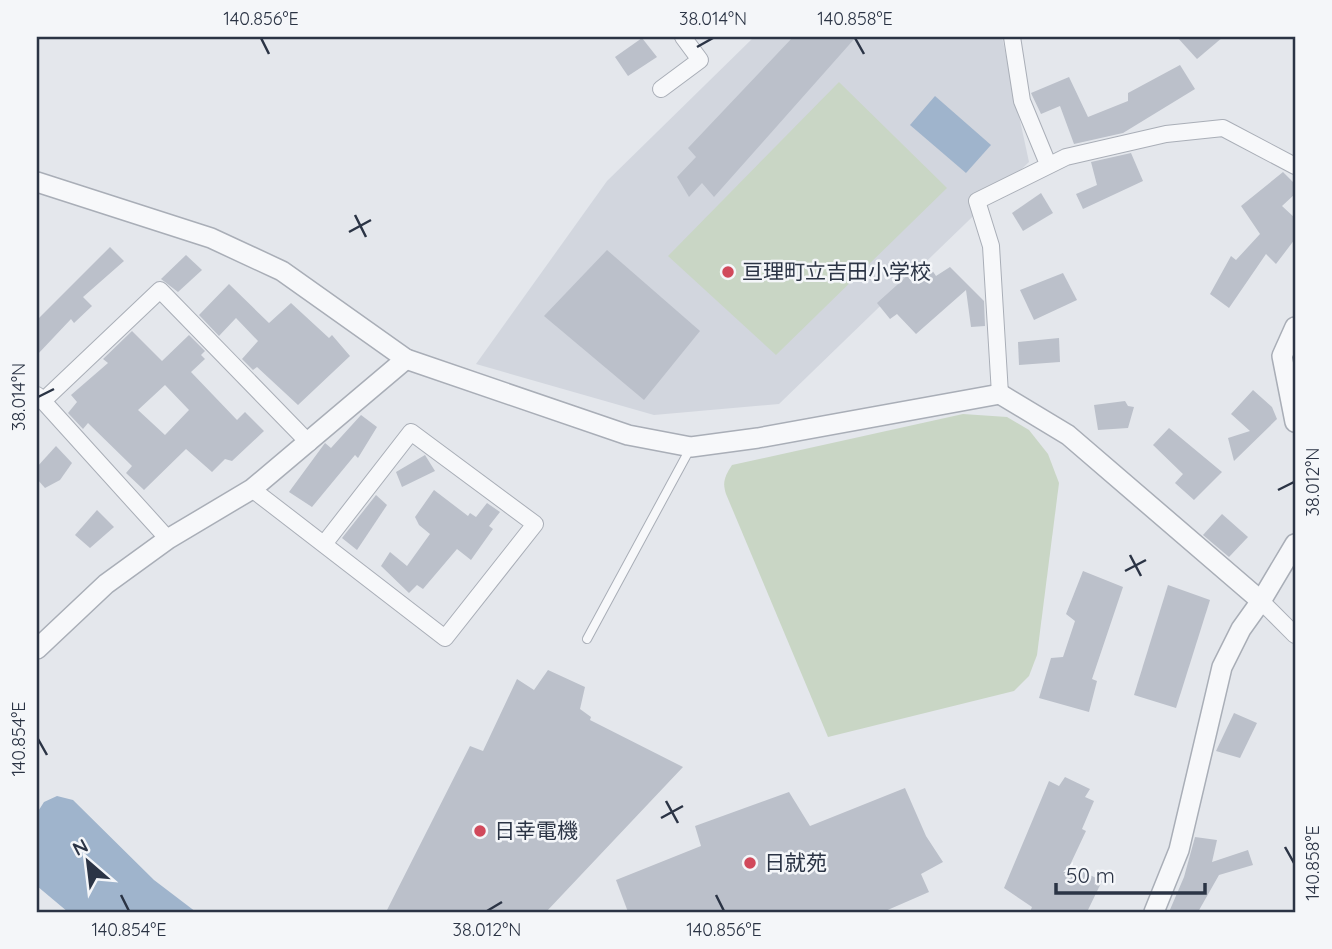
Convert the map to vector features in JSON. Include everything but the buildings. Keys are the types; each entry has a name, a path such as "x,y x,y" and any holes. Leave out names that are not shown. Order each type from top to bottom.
{"street":[{"path":"661,89 700,60 683,37"},
{"path":"1012,37 1022,100 1048,164"},
{"path":"1000,394 991,246 977,201 1048,164 1166,134 1223,128 1295,166"},
{"path":"37,181 211,238 282,271 405,359 628,435 691,447 758,438 1000,394 1068,435 1261,601 1295,635"},
{"path":"168,539 40,398 160,290 309,443"},
{"path":"1295,327 1282,356 1295,422"},
{"path":"37,649 106,584 168,539 251,489 309,443 405,359"},
{"path":"251,489 445,638 535,524 411,432 324,544"},
{"path":"1154,912 1179,850 1223,667 1241,629 1295,544"}],"lane":[{"path":"587,639 691,447"}],"shaded area":[{"name":"亘理町立吉田小学校","path":"754,37 1002,37 1029,162 779,404 654,415 476,364 607,181"}],"green space":[{"path":"839,82 947,188 776,355 668,256"},
{"path":"963,414 1007,417 1029,430 1048,454 1059,483 1037,655 1029,676 1014,691 828,737 726,494 726,476 732,465"}],"water":[{"path":"935,96 991,145 966,173 910,125"},
{"path":"57,796 73,800 154,880 196,912 68,912 37,886 37,813 44,802"}],"place":[{"name":"亘理町立吉田小学校","path":"728,272"},
{"name":"日幸電機","path":"480,831"},
{"name":"日就苑","path":"750,863"}]}
